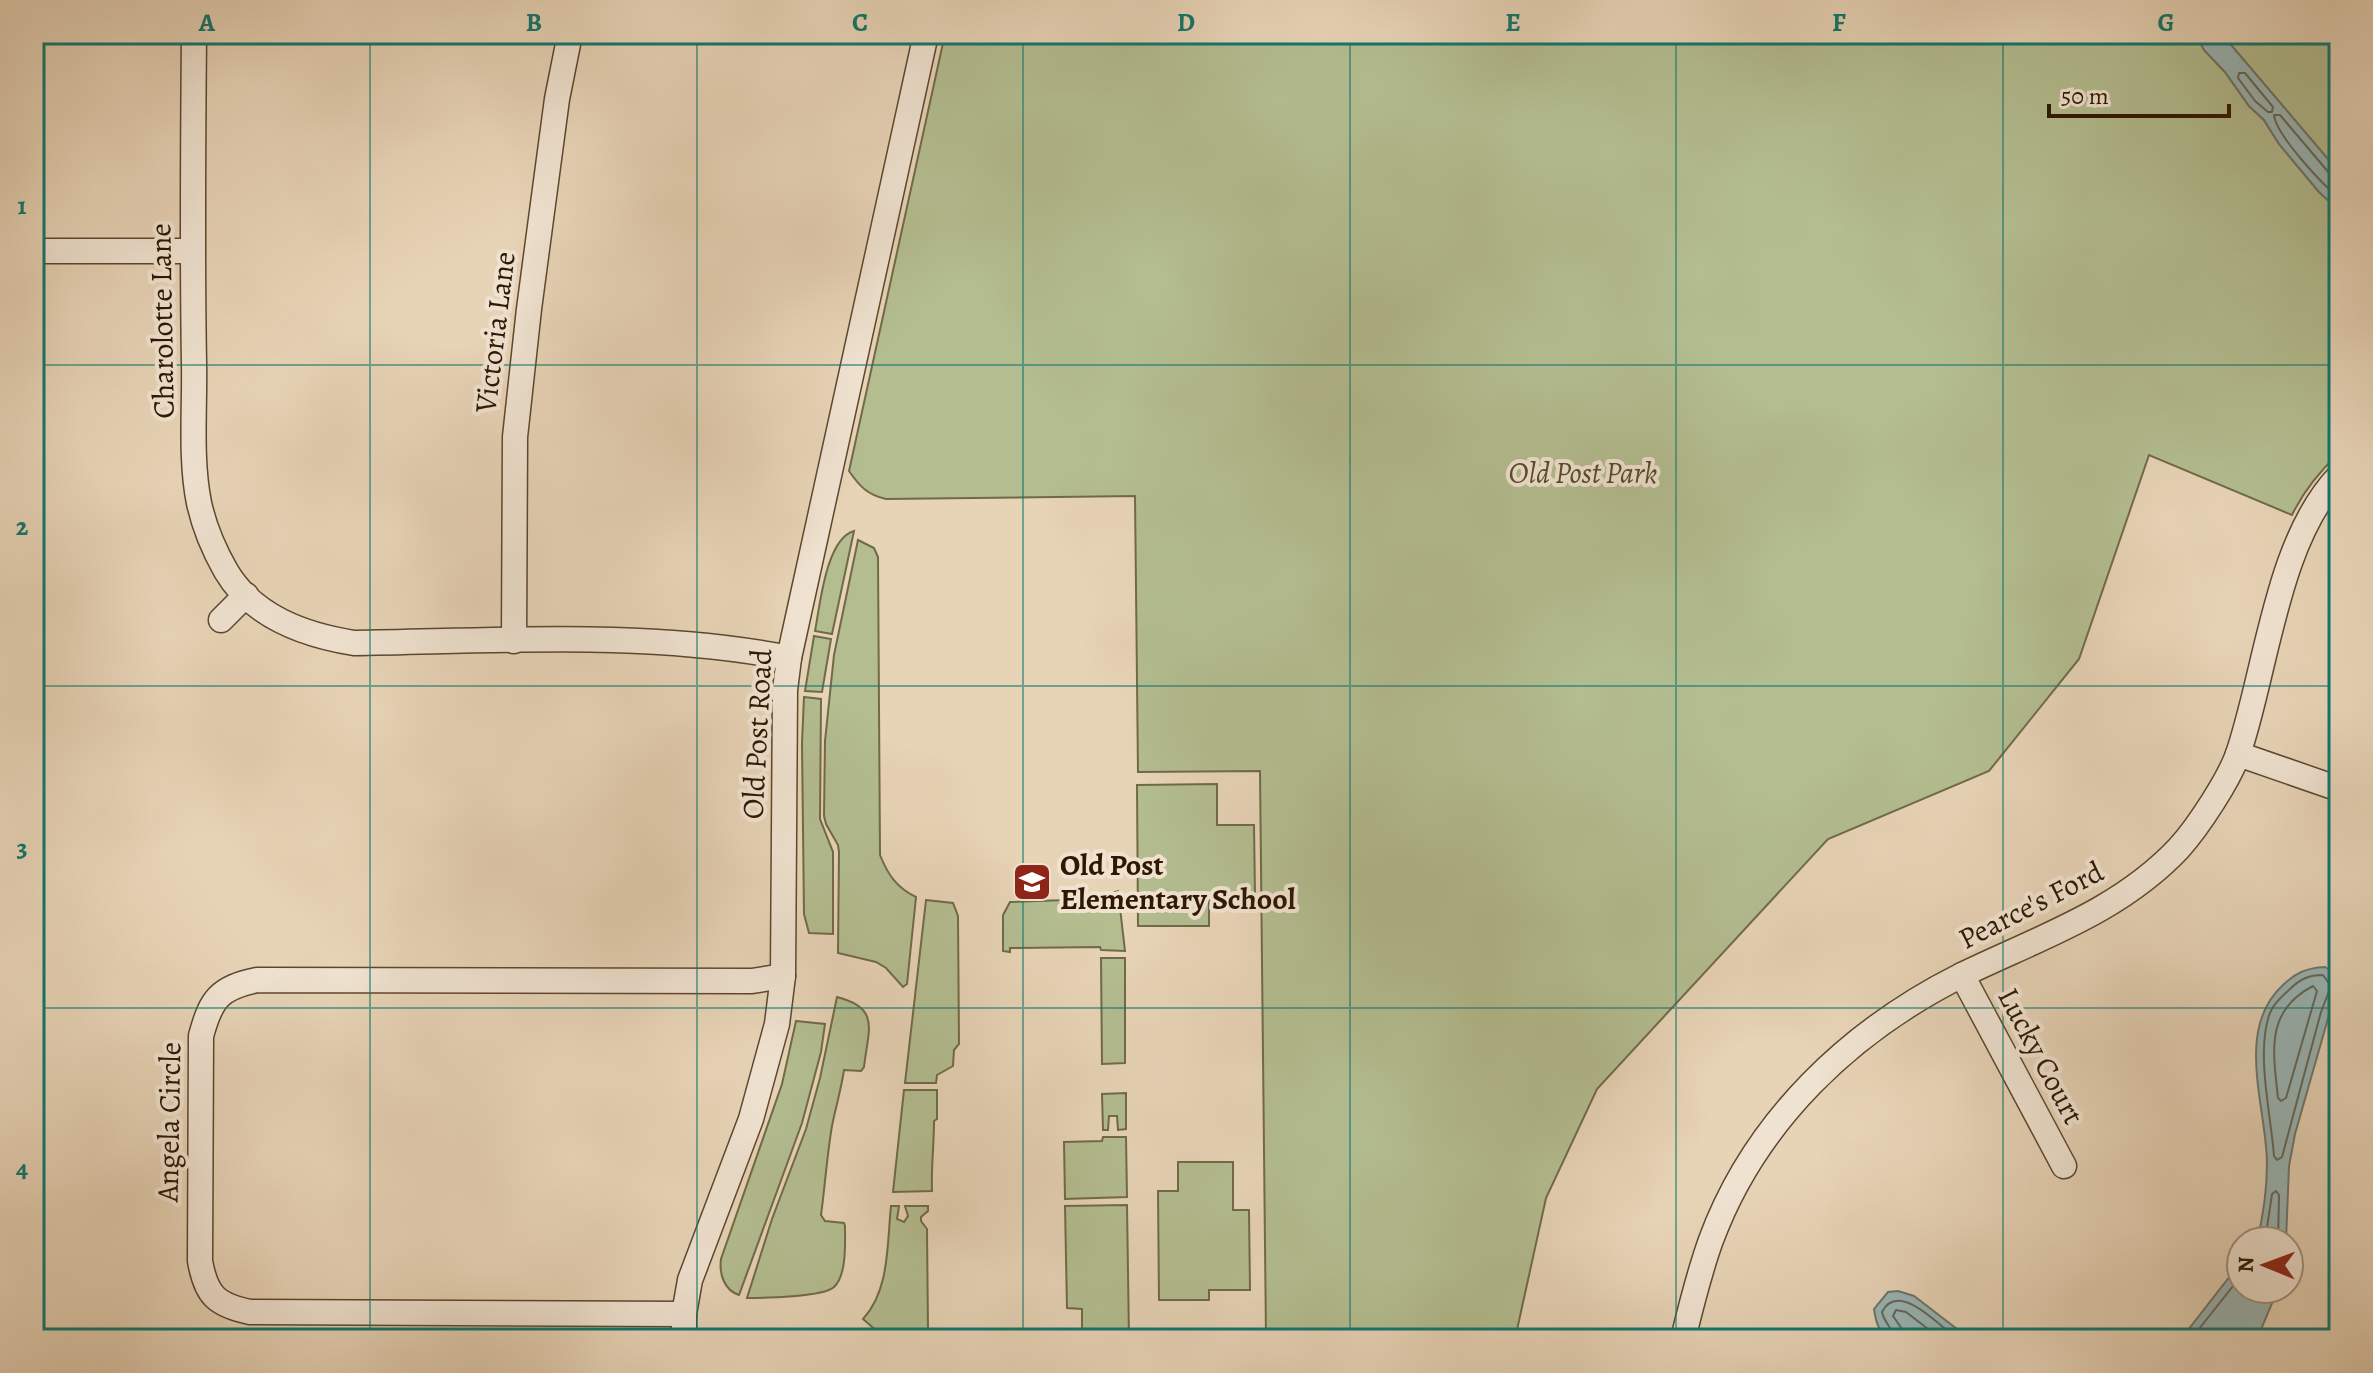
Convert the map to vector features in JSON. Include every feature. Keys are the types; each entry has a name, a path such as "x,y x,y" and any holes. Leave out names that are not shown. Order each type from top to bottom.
{"street":[{"name":"Charolotte Lane","path":"194,34 192,251 196,482 199,503 216,551 227,573 246,595 266,613 316,637 354,643 514,641 702,644 789,658"},
{"name":"Victoria Lane","path":"514,641 515,437 557,99 570,34"},
{"name":"Old Post Road","path":"684,1339 684,1314 690,1280 762,1082 777,1024 783,976 785,709 789,658 926,34"},
{"path":"34,251 192,251"},
{"name":"Pearce's Ford","path":"1683,1339 1696,1284 1728,1200 1757,1150 1790,1106 1821,1073 1858,1039 1901,1009 1962,975 2108,906 2145,879 2180,847 2212,801 2238,754 2292,555 2317,505 2339,476"},
{"path":"221,620 246,595"},
{"path":"2238,754 2339,789"},
{"name":"Lucky Court","path":"1962,975 2064,1166"},
{"name":"Angela Circle","path":"684,1314 265,1313 229,1308 215,1299 203,1280 200,1261 201,1036 207,1011 219,994 235,985 257,980 752,981 783,976"}],"green space":[{"name":"Old Post Park","path":"945,34 2196,34 2204,50 2264,120 2279,144 2319,192 2339,210 2339,453 2312,482 2292,515 2149,455 2079,659 1989,771 1828,839 1597,1089 1546,1198 1515,1339 1266,1339 1260,771 1138,772 1135,496 886,499 865,490 849,471"},
{"path":"2226,34 2328,34 2339,47 2339,172 2231,45"},
{"path":"854,531 832,634 815,631 831,559 844,537"},
{"path":"858,540 874,548 878,557 880,855 894,880 916,897 907,984 903,987 876,962 838,953 839,852 824,816 825,741 834,655"},
{"path":"814,636 831,639 822,692 805,691"},
{"path":"804,697 821,699 820,819 833,852 833,934 809,933 804,914"},
{"path":"1217,784 1217,825 1254,825 1255,896 1209,897 1209,926 1138,926 1137,785"},
{"path":"1118,891 1125,951 1101,950 1100,947 1010,948 1010,952 1003,951 1003,915 1010,902 1096,899"},
{"path":"926,900 953,903 958,916 959,1044 954,1050 953,1066 937,1075 936,1083 905,1083"},
{"path":"1101,958 1125,958 1125,1063 1102,1064"},
{"path":"837,997 860,1007 866,1014 869,1031 864,1067 861,1071 844,1070 830,1137 821,1215 825,1221 844,1223 845,1226 841,1275 834,1287 818,1293 747,1298 772,1219 806,1129"},
{"path":"796,1021 825,1024 821,1052 802,1123 739,1295 724,1281 721,1259 782,1084"},
{"path":"904,1090 937,1090 932,1191 893,1192"},
{"path":"1126,1093 1126,1129 1118,1130 1117,1116 1109,1116 1108,1130 1103,1130 1102,1094"},
{"path":"1103,1137 1126,1137 1127,1197 1065,1199 1064,1142 1102,1141"},
{"path":"1178,1162 1233,1162 1233,1210 1249,1210 1250,1290 1209,1290 1209,1300 1159,1300 1158,1191 1178,1191"},
{"path":"1127,1205 1129,1339 1082,1339 1082,1309 1067,1308 1065,1206"},
{"path":"891,1206 899,1206 897,1219 904,1222 908,1216 905,1206 928,1206 921,1221 927,1229 928,1331 910,1332 909,1339 886,1339 863,1319 872,1307 883,1280"}],"water":[{"path":"2196,34 2226,34 2231,45 2339,172 2339,210 2319,192 2279,144 2264,120 2204,50"},
{"path":"2325,967 2331,971 2337,987 2295,1134 2289,1166 2287,1225 2260,1225 2267,1162 2256,1070 2260,1024 2268,1004 2282,986 2301,972"},
{"path":"2225,1283 2225,1305 2271,1305 2257,1339 2181,1339"},
{"path":"1898,1291 1914,1296 1970,1339 1891,1339 1879,1327 1874,1309 1888,1292"}],"place":[{"name":"Old Post Elementary School","path":"1032,882"}]}
